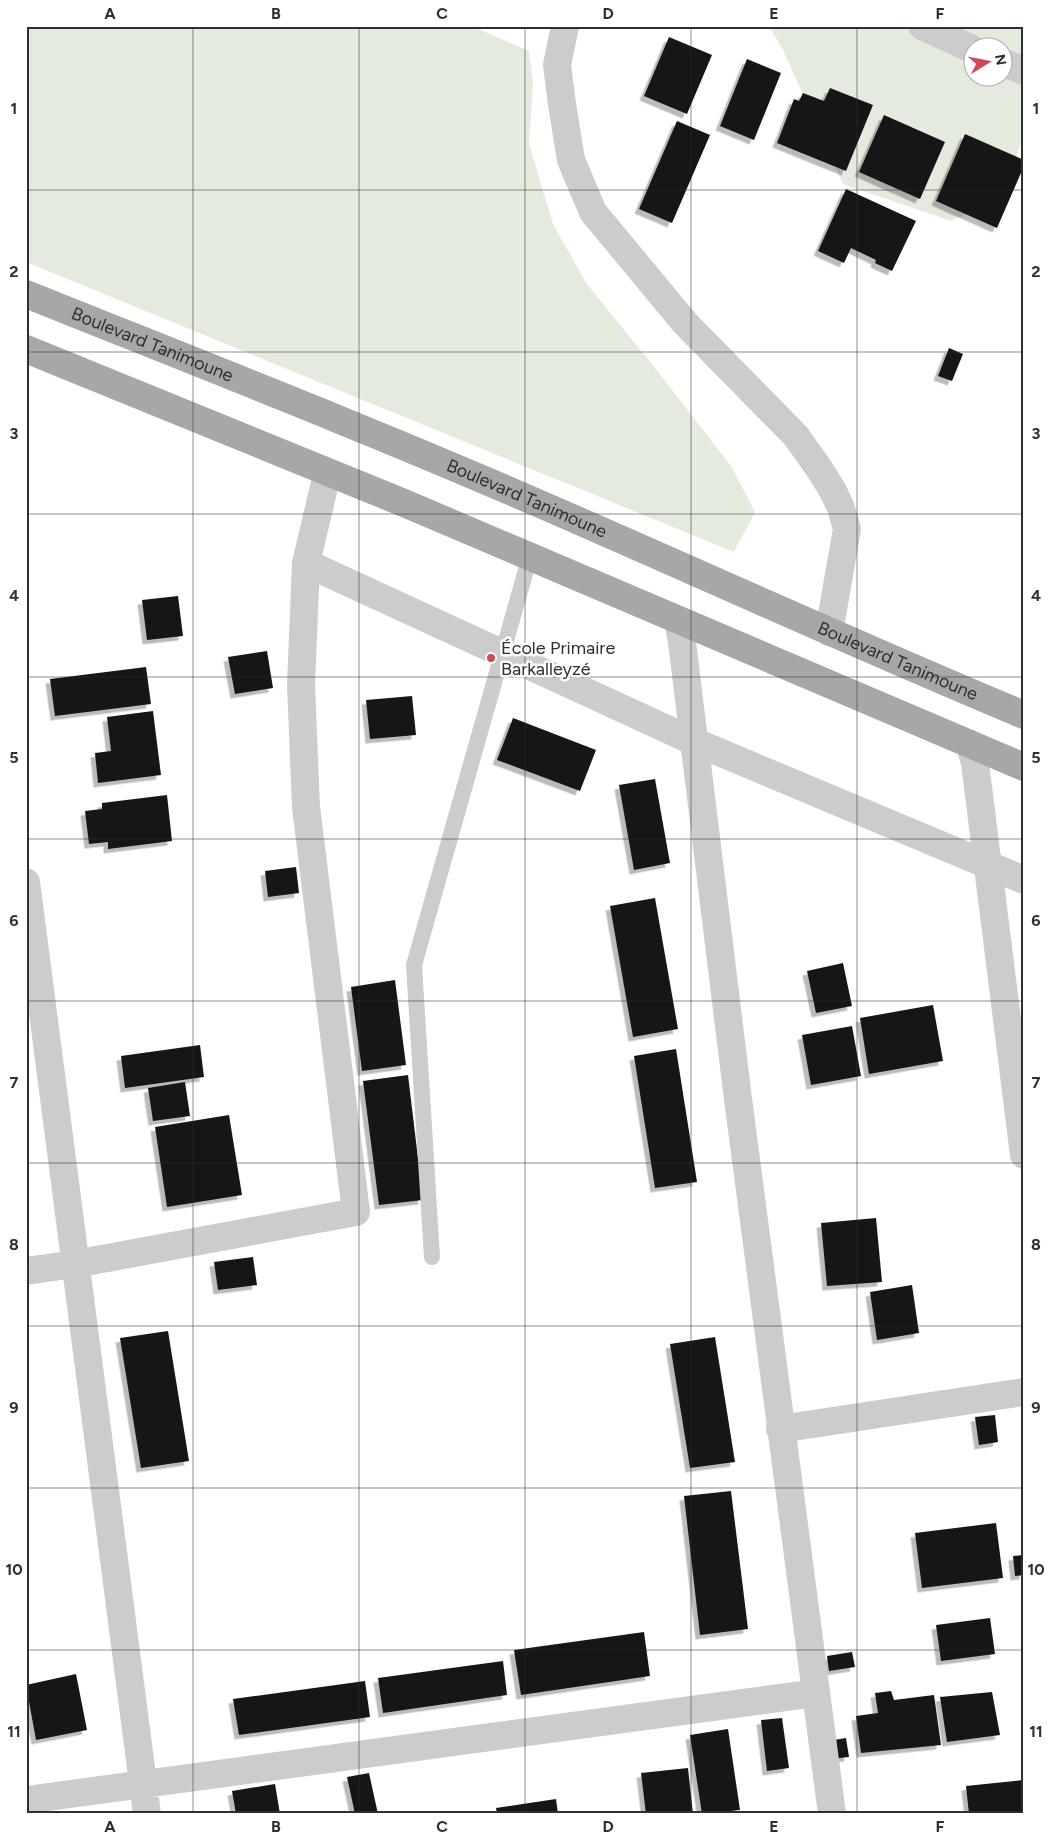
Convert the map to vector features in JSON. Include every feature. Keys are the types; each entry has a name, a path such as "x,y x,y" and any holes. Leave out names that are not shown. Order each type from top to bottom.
{"main road":[{"name":"Boulevard Tanimoune","path":"26,294 386,439 1024,715"},
{"path":"26,349 530,556 1024,768"}],"street":[{"path":"565,26 557,65 564,114 571,160 593,212 685,323 796,436 820,470 841,508 847,529 829,632"},
{"path":"922,26 962,44"},
{"path":"1012,66 1024,71"},
{"path":"26,1271 76,1264 356,1212 306,808 301,685 306,563 329,473"},
{"path":"306,563 695,742 1024,880"},
{"path":"678,621 695,742 780,1429 832,1814"},
{"path":"970,745 975,763 1024,1155"},
{"path":"26,882 147,1814"},
{"path":"780,1429 1024,1392"},
{"path":"26,1800 816,1693"}],"lane":[{"path":"432,1257 414,965 530,556"}],"shaded area":[{"path":"26,26 471,26 529,51 533,83 529,144 553,224 586,283 731,466 755,512 734,552 26,262"},
{"path":"769,26 1024,26 1024,135 1002,197 951,221 843,184 783,50"}],"building":[{"path":"669,37 712,55 687,114 644,96"},
{"path":"747,59 781,73 754,140 720,126"},
{"path":"830,88 873,105 846,171 777,143 794,99 799,101 803,93 824,101"},
{"path":"884,115 945,142 920,199 859,172"},
{"path":"677,121 710,135 672,223 639,209"},
{"path":"965,134 1024,160 1024,166 997,228 936,201"},
{"path":"846,189 916,221 892,271 875,263 876,260 851,248 844,263 818,251"},
{"path":"949,348 963,354 952,381 938,376"},
{"path":"178,596 183,636 147,640 142,600"},
{"path":"267,651 273,688 235,694 228,657"},
{"path":"146,667 151,704 55,716 50,679"},
{"path":"412,696 416,735 370,739 366,700"},
{"path":"153,711 161,775 98,783 95,753 111,751 107,717"},
{"path":"513,718 596,750 580,791 497,760"},
{"path":"655,779 670,863 634,870 619,785"},
{"path":"167,795 172,841 108,849 108,842 89,844 85,811 102,809 102,803"},
{"path":"296,867 299,893 268,897 265,871"},
{"path":"655,898 678,1029 633,1037 610,906"},
{"path":"843,963 852,1006 816,1013 807,971"},
{"path":"395,980 406,1065 362,1071 351,987"},
{"path":"933,1005 943,1061 869,1074 860,1018"},
{"path":"852,1026 861,1076 811,1085 802,1035"},
{"path":"200,1045 204,1077 125,1088 121,1056"},
{"path":"676,1049 697,1182 655,1188 634,1056"},
{"path":"408,1075 423,1200 379,1205 363,1081"},
{"path":"185,1082 190,1116 153,1121 148,1088"},
{"path":"229,1115 242,1195 167,1207 155,1127"},
{"path":"876,1218 882,1282 827,1286 821,1223"},
{"path":"253,1257 257,1285 218,1290 214,1262"},
{"path":"912,1285 919,1333 877,1340 870,1292"},
{"path":"168,1331 189,1461 141,1468 120,1338"},
{"path":"715,1337 735,1462 690,1468 670,1344"},
{"path":"995,1415 998,1442 979,1445 975,1417"},
{"path":"731,1491 748,1629 700,1635 684,1496"},
{"path":"996,1523 1003,1578 922,1588 915,1533"},
{"path":"1024,1555 1024,1575 1015,1576 1013,1556"},
{"path":"990,1618 995,1654 941,1661 936,1625"},
{"path":"644,1632 650,1676 521,1695 514,1650"},
{"path":"852,1652 855,1667 829,1671 827,1656"},
{"path":"503,1661 507,1695 383,1713 378,1678"},
{"path":"76,1674 87,1730 36,1740 26,1685"},
{"path":"365,1681 370,1717 239,1735 233,1699"},
{"path":"891,1691 894,1700 934,1695 941,1745 861,1753 856,1716 878,1713 875,1693"},
{"path":"992,1692 1000,1735 947,1742 940,1697"},
{"path":"782,1718 789,1768 767,1771 761,1720"},
{"path":"728,1729 740,1810 702,1814 690,1735"},
{"path":"846,1738 849,1757 830,1759 828,1741"},
{"path":"688,1768 693,1814 646,1814 641,1773"},
{"path":"369,1773 378,1814 355,1814 347,1777"},
{"path":"1024,1780 1024,1814 969,1814 966,1786"},
{"path":"275,1784 280,1814 236,1814 232,1791"},
{"path":"556,1799 558,1814 497,1814 496,1808"}],"place":[{"name":"École Primaire Barkalleyzé","path":"491,658"}]}
